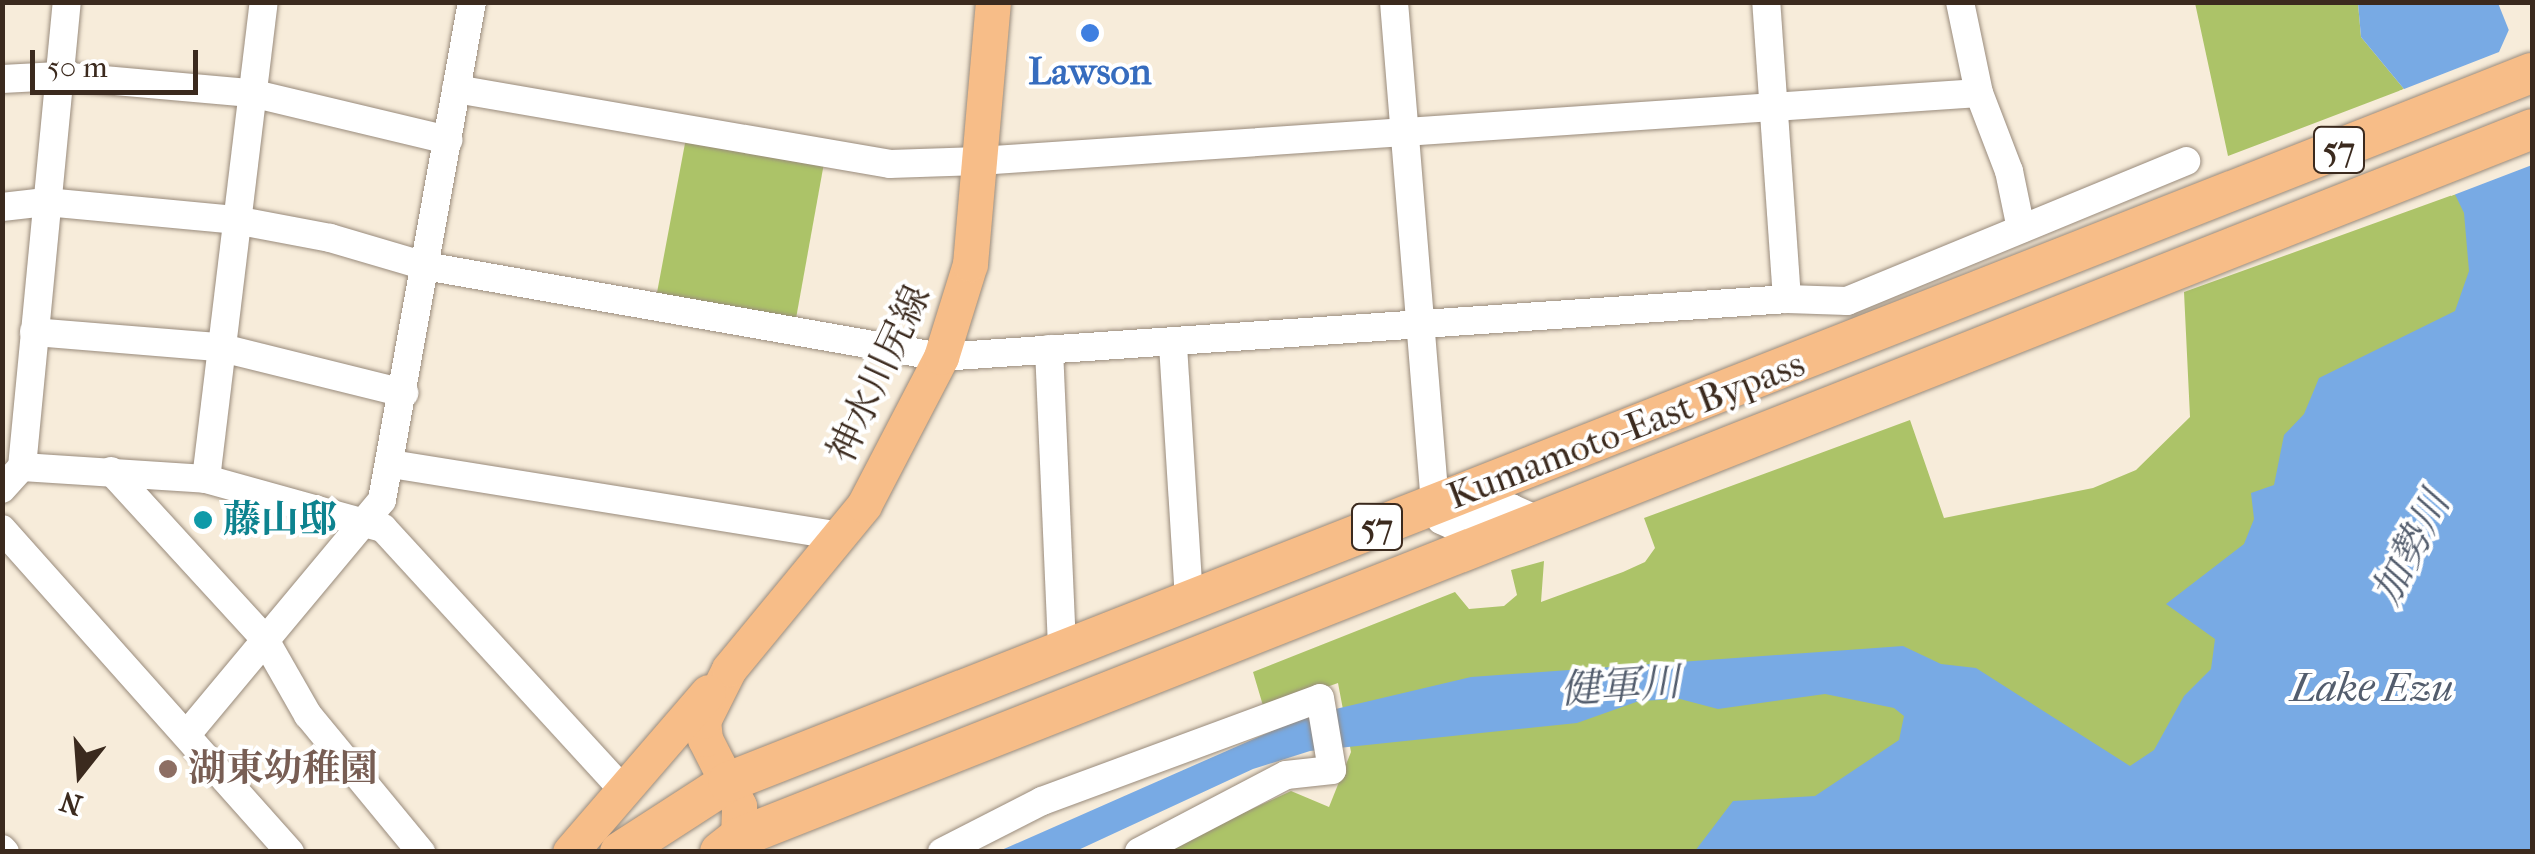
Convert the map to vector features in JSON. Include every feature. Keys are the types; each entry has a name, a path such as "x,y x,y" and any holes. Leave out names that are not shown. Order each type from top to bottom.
{"highway":[{"name":"Kumamoto-East Bypass","path":"620,852 728,782 1435,504 1856,319 2146,228 2532,73"},
{"name":"Kumamoto-East Bypass","path":"729,845 1538,520 2532,129"}],"main road":[{"name":"神水川尻線","path":"729,845 739,806 705,739 704,721 729,669 841,536 886,471 941,356 965,291 992,2"},
{"path":"570,852 729,669"}],"street":[{"path":"2,489 22,467 66,2"},
{"path":"206,479 218,346 264,2"},
{"path":"188,733 382,500 472,2"},
{"path":"1394,2 1435,504 1442,520 1454,526 1511,508 1538,520"},
{"path":"1766,2 1787,299"},
{"path":"1960,2 1979,93 2010,171 2020,229"},
{"path":"2,79 59,76 252,93 448,140"},
{"path":"456,89 890,164 1979,93"},
{"path":"2,207 46,202 234,220 330,238 425,266 941,356 1172,346 1787,299 1856,319 2020,229 2186,160"},
{"path":"34,332 218,346 404,394"},
{"path":"1172,346 1189,601"},
{"path":"1049,349 1062,651"},
{"path":"391,464 841,536"},
{"path":"22,467 206,479 384,528 623,790"},
{"path":"110,471 264,638 343,764 421,852"},
{"path":"2,529 281,841 251,852"},
{"path":"942,852 1042,802 1320,698 1333,756 1332,770 1286,774 1139,852"}],"green space":[{"path":"2195,3 2358,3 2361,37 2404,89 2228,156"},
{"path":"686,138 824,163 795,324 656,298"},
{"path":"2530,167 2532,851 1159,852 1291,791 1329,807 1351,752 1338,683 1264,709 1253,672 1455,592 1469,609 1504,606 1517,595 1511,570 1544,561 1541,602 1623,572 1645,562 1655,548 1644,518 1910,420 1944,518 2093,488 2136,470 2190,417 2184,292"}],"water":[{"name":"Lake Ezu","path":"2358,3 2498,3 2532,88 2532,851 1695,851 1733,801 1815,796 1899,740 1904,716 1894,708 1825,694 1718,709 1680,699 1639,701 1577,723 1310,751 1253,769 1076,851 997,852 1306,716 1471,677 1903,646 1941,664 1976,668 2130,766 2154,750 2184,696 2211,669 2215,639 2166,604 2244,544 2254,519 2251,493 2274,485 2284,435 2304,414 2319,378 2455,311 2469,271 2464,213 2404,89 2361,37"}],"pier":[{"path":"2511,25 2532,75 2532,165 2451,196 2399,91 2499,52"}],"place":[{"name":"Lawson","path":"1090,33"},
{"name":"藤山邸","path":"203,520"},
{"name":"湖東幼稚園","path":"168,769"}],"water label":[{"name":"加勢川","path":"2411,548"},
{"name":"健軍川","path":"1620,686"}]}
